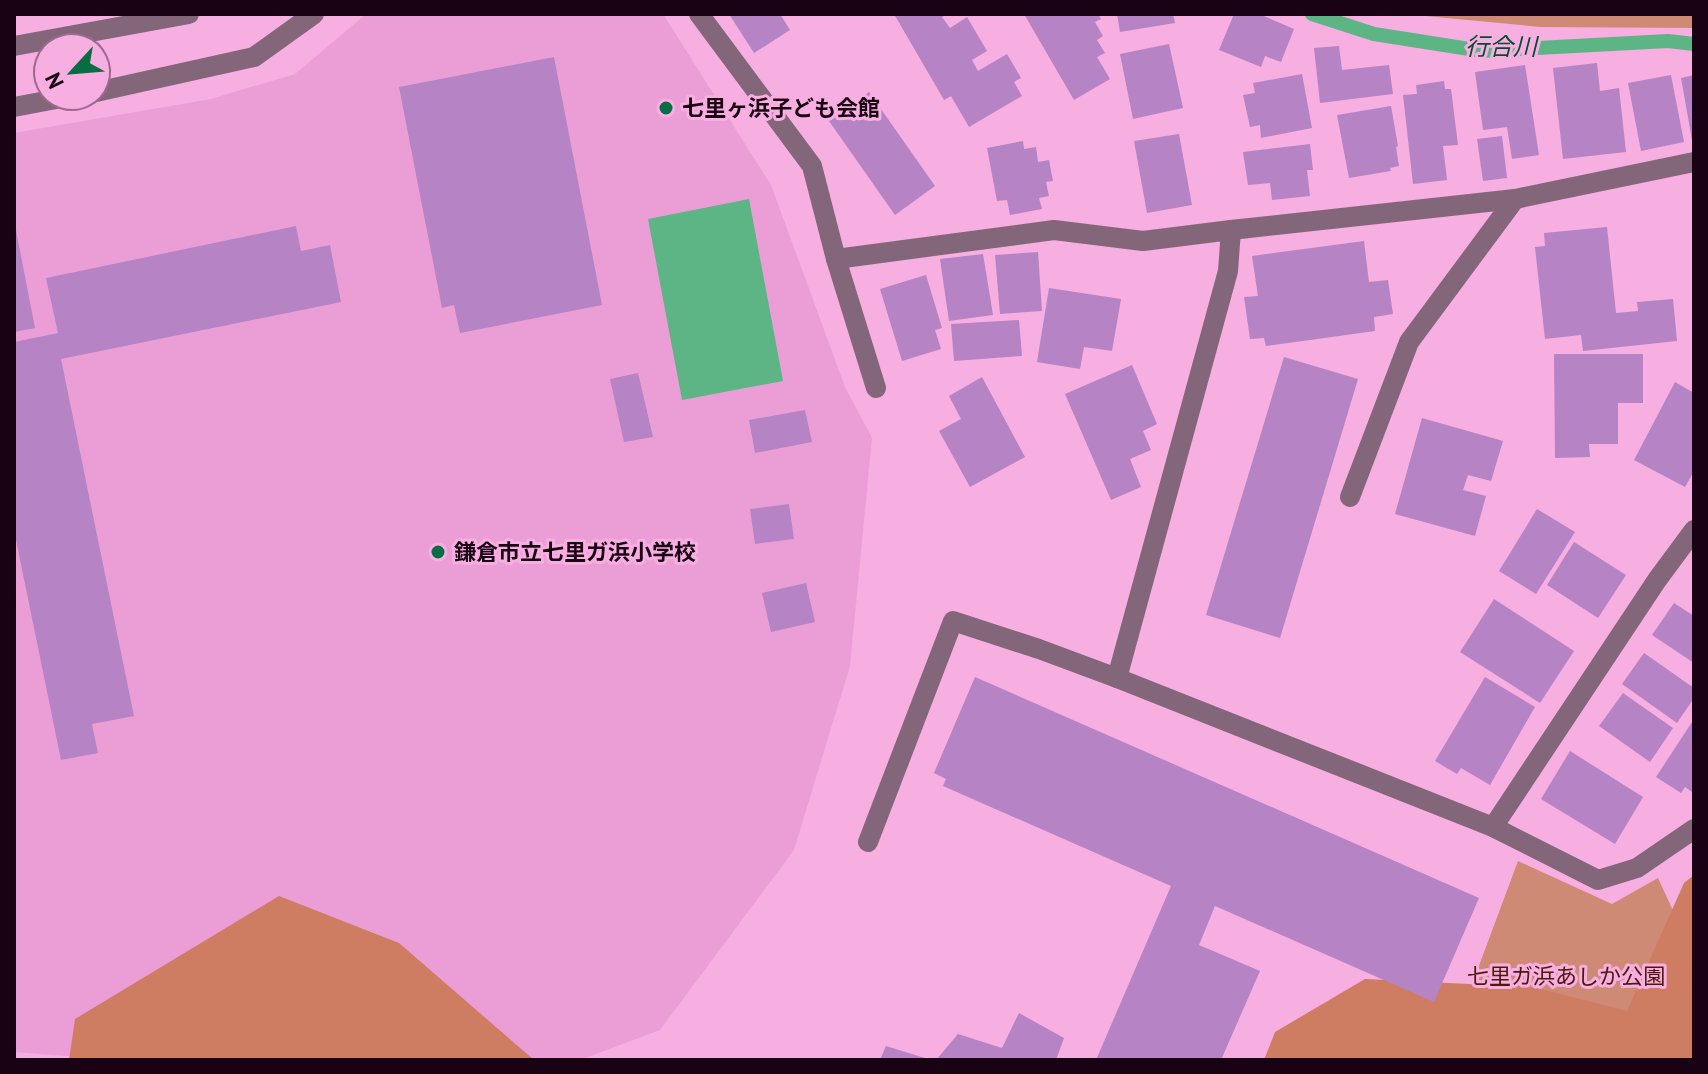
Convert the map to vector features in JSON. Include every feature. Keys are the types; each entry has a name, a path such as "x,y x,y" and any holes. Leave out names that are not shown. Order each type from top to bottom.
{"street":[{"path":"14,46 189,14"},
{"path":"112,88 254,57 314,14"},
{"path":"699,14 812,166 836,259 876,388"},
{"path":"836,259 1054,230 1143,241 1515,199 1694,162"},
{"path":"1350,497 1409,342 1515,199"},
{"path":"1117,678 1228,271 1231,230"},
{"path":"1493,827 1657,580 1694,530"},
{"path":"868,842 953,621 1117,678 1493,827 1598,880 1637,868 1694,829"}],"shaded area":[{"name":"鎌倉市立七里ガ浜小学校","path":"366,14 663,14 771,185 845,387 872,438 850,666 794,850 660,1030 580,1060 119,1060 14,1052 14,133 211,99 295,74"},
{"path":"749,199 783,381 682,400 648,219"},
{"path":"1694,875 1694,1060 1264,1060 1275,1032 1365,979 1533,987 1627,1011 1684,883"},
{"path":"279,896 399,943 534,1060 69,1060 75,1019"}],"green space":[{"path":"1404,14 1694,14 1694,28 1541,27"},
{"name":"七里ガ浜あしか公園","path":"1518,861 1612,904 1658,878 1694,956 1622,1060 1614,1060 1464,1006"}],"building":[{"path":"729,14 780,14 790,30 754,53"},
{"path":"894,14 947,14 942,17 950,28 967,17 987,51 972,60 978,71 1007,54 1021,78 1014,82 1022,96 969,127 951,96 944,100"},
{"path":"1024,14 1098,14 1101,19 1095,22 1103,36 1097,40 1105,53 1097,57 1110,79 1074,100"},
{"path":"1117,14 1173,14 1175,23 1120,32"},
{"path":"1234,14 1259,14 1294,29 1281,62 1265,56 1261,67 1219,50"},
{"path":"1169,44 1183,108 1133,119 1120,54"},
{"path":"1339,46 1342,70 1389,65 1393,94 1320,103 1314,48"},
{"path":"554,57 602,305 460,333 454,305 442,308 399,87"},
{"path":"1597,63 1600,91 1619,88 1626,152 1563,159 1553,68"},
{"path":"1525,65 1539,155 1512,159 1507,127 1483,130 1475,72"},
{"path":"1302,74 1312,128 1261,138 1260,125 1250,127 1243,95 1255,93 1253,83"},
{"path":"1671,75 1684,142 1641,151 1628,83"},
{"path":"1694,75 1694,140 1692,140 1681,78"},
{"path":"1444,81 1445,89 1451,89 1458,145 1443,146 1447,180 1413,184 1403,95 1417,94 1416,85"},
{"path":"869,92 935,186 895,215 829,121"},
{"path":"1391,106 1399,166 1390,168 1391,171 1349,178 1337,115"},
{"path":"1179,134 1192,205 1147,213 1134,141"},
{"path":"1502,136 1507,178 1483,181 1477,139"},
{"path":"1023,141 1024,149 1036,147 1038,162 1049,160 1053,181 1046,182 1049,196 1039,198 1042,209 1010,215 1007,200 997,201 987,148"},
{"path":"1310,144 1313,170 1307,170 1310,196 1272,200 1270,183 1248,185 1243,152"},
{"path":"14,225 35,328 14,332"},
{"path":"296,226 301,251 330,245 341,302 61,359 134,716 92,724 98,753 61,760 14,530 14,342 58,333 46,278"},
{"path":"1607,227 1616,313 1638,311 1637,302 1673,299 1677,341 1583,351 1581,335 1545,339 1535,247 1545,246 1544,233"},
{"path":"1364,241 1369,282 1388,280 1393,314 1374,317 1375,331 1266,346 1264,338 1250,339 1244,297 1258,296 1252,256"},
{"path":"1038,252 1042,311 1000,314 995,255"},
{"path":"983,254 993,315 949,321 940,259"},
{"path":"926,275 942,328 935,330 941,349 902,361 880,289"},
{"path":"1049,288 1121,299 1112,351 1084,347 1080,369 1037,362"},
{"path":"1019,320 1022,356 954,361 951,324"},
{"path":"1554,354 1643,354 1643,403 1618,403 1618,444 1589,444 1590,457 1555,458"},
{"path":"1284,357 1358,379 1280,638 1206,615"},
{"path":"1132,365 1157,424 1143,431 1151,450 1130,459 1141,487 1111,500 1065,394"},
{"path":"638,373 653,437 624,442 610,379"},
{"path":"982,377 1025,457 970,487 939,431 961,419 949,396"},
{"path":"1675,382 1694,393 1694,471 1685,487 1634,460"},
{"path":"805,410 812,442 755,453 749,420"},
{"path":"1422,418 1503,441 1491,481 1468,475 1463,490 1486,496 1475,536 1395,514"},
{"path":"789,504 794,539 755,544 750,509"},
{"path":"1537,509 1575,532 1536,594 1499,571"},
{"path":"1574,542 1626,575 1598,618 1547,585"},
{"path":"806,583 815,622 771,632 762,593"},
{"path":"1494,599 1574,651 1540,703 1460,652"},
{"path":"1674,603 1694,616 1694,663 1652,635"},
{"path":"1644,653 1694,688 1694,698 1677,723 1622,684"},
{"path":"975,677 1479,898 1434,1002 1215,906 1199,945 1260,971 1221,1060 1096,1060 1171,886 943,786 946,779 934,773"},
{"path":"1485,677 1535,707 1490,785 1461,768 1457,774 1435,761"},
{"path":"1623,693 1673,728 1650,762 1599,726"},
{"path":"1694,719 1694,789 1692,792 1685,787 1681,793 1656,777"},
{"path":"1570,751 1643,797 1615,844 1541,799"},
{"path":"1019,1013 1064,1038 1056,1060 936,1060 958,1034 1002,1048"},
{"path":"886,1046 928,1059 928,1060 880,1060"}],"waterway":[{"name":"行合川","path":"1312,14 1374,34 1482,51 1668,41 1694,44"}],"place":[{"name":"七里ヶ浜子ども会館","path":"666,108"},
{"name":"鎌倉市立七里ガ浜小学校","path":"438,552"}]}
